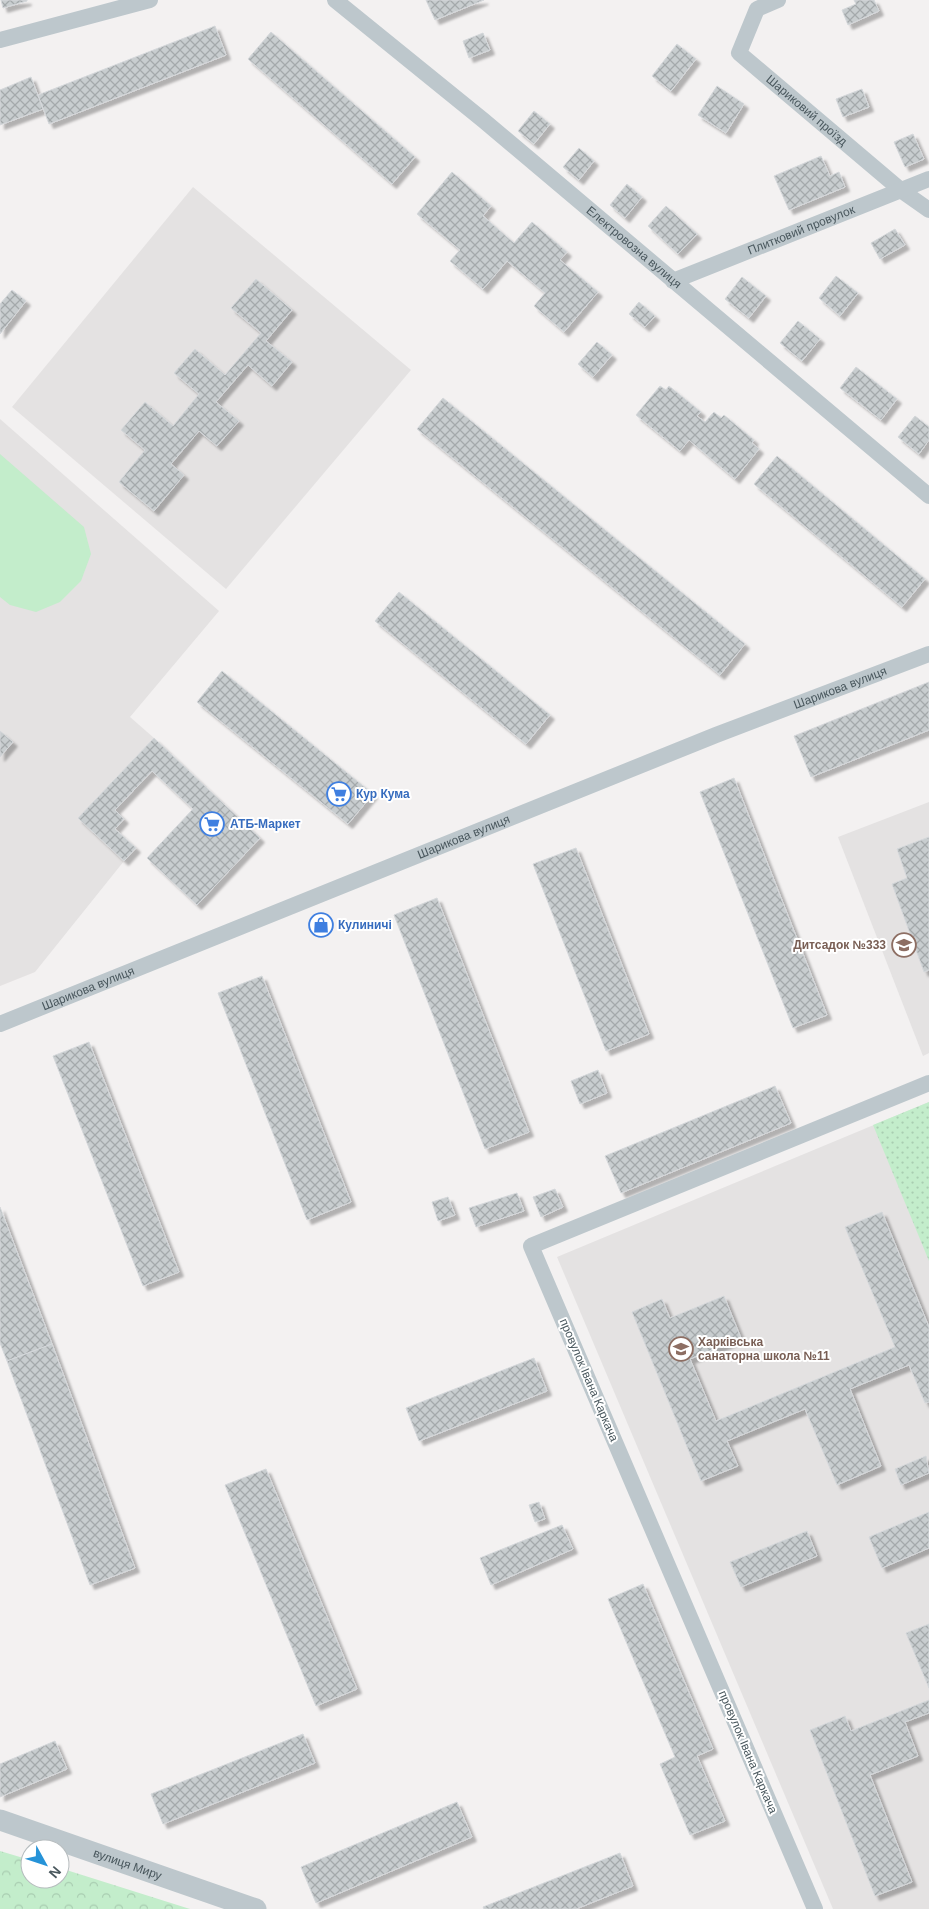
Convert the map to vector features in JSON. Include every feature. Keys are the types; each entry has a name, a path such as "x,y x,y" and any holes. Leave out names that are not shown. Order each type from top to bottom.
{"street":[{"path":"0,40 150,0"},
{"name":"Електровозна вулиця","path":"335,0 483,120 929,496"},
{"name":"Шариковий проїзд","path":"778,0 757,9 739,53 902,190 929,210"},
{"name":"Плитковий провулок","path":"673,281 929,179"},
{"name":"Шарикова вулиця","path":"0,1024 716,735 929,654"},
{"name":"провулок Івана Каркача","path":"815,1909 531,1246 929,1084"},
{"name":"вулиця Миру","path":"0,1820 256,1909"}],"shaded area":[{"path":"193,187 411,370 226,589 12,407"},
{"path":"0,419 219,611 130,717 154,738 78,818 124,861 35,972 0,986"},
{"name":"Дитсадок №333","path":"929,802 929,1053 923,1056 838,837"},
{"path":"929,1102 929,1909 833,1909 557,1257"}],"green space":[{"path":"0,454 84,527 91,554 81,581 60,602 36,612 10,605 0,597"},
{"path":"929,1102 929,1261 873,1125"},
{"path":"0,1851 20,1857 20,1889 70,1889 70,1871 190,1909 0,1909"}],"building":[{"path":"1,0 27,0 27,1 3,8"},
{"path":"426,0 484,0 435,20"},
{"path":"854,0 874,0 879,11 848,25 842,10 856,4"},
{"path":"215,26 226,55 49,124 38,95"},
{"path":"271,32 415,157 392,184 248,59"},
{"path":"483,33 490,50 469,58 463,41"},
{"path":"677,44 696,59 671,91 652,76"},
{"path":"31,77 43,109 0,125 0,90"},
{"path":"717,86 744,104 726,133 698,115"},
{"path":"862,89 869,107 843,117 836,99"},
{"path":"534,111 550,124 534,144 518,131"},
{"path":"913,134 924,159 905,167 894,142"},
{"path":"579,148 594,161 579,180 563,167"},
{"path":"821,156 830,176 839,172 845,187 789,210 774,176"},
{"path":"452,172 491,206 483,216 514,243 532,222 567,252 560,260 598,292 564,332 534,306 545,293 507,261 483,289 450,261 460,250 417,214"},
{"path":"627,184 642,197 625,218 610,205"},
{"path":"666,206 697,234 678,254 648,226"},
{"path":"895,229 905,245 880,259 871,243"},
{"path":"836,276 858,293 840,316 819,298"},
{"path":"742,277 766,296 749,318 725,299"},
{"path":"256,279 292,310 266,341 292,362 272,386 248,365 216,402 239,421 217,446 199,431 171,464 184,475 154,511 119,482 145,450 121,430 145,402 173,426 199,394 174,373 195,349 225,375 261,333 231,308"},
{"path":"12,290 26,301 0,334 0,304"},
{"path":"639,302 655,316 645,327 629,314"},
{"path":"798,321 820,339 802,361 780,343"},
{"path":"597,342 612,355 593,377 578,364"},
{"path":"856,367 897,399 881,420 840,388"},
{"path":"660,386 666,390 669,386 701,412 697,416 705,422 714,412 721,418 724,415 754,440 752,443 759,449 735,479 689,440 680,451 636,415"},
{"path":"443,398 745,644 720,675 417,429"},
{"path":"915,416 929,427 929,440 919,454 898,437"},
{"path":"777,456 925,579 902,607 754,484"},
{"path":"399,592 550,715 526,744 375,621"},
{"path":"222,671 373,794 348,824 197,702"},
{"path":"929,682 929,730 811,777 794,736"},
{"path":"0,731 13,742 0,757"},
{"name":"АТБ-Маркет","path":"154,738 260,838 197,905 147,858 193,809 152,771 115,810 124,819 115,829 136,848 124,861 78,818"},
{"path":"734,778 827,1015 793,1028 700,792"},
{"path":"929,837 929,970 924,972 892,884 907,878 897,849"},
{"path":"576,848 649,1034 606,1051 533,864"},
{"path":"437,898 529,1132 485,1149 394,915"},
{"path":"262,976 351,1202 307,1220 218,993"},
{"path":"89,1042 179,1272 143,1286 53,1056"},
{"path":"598,1070 607,1093 580,1104 571,1081"},
{"path":"775,1086 791,1123 621,1193 605,1156"},
{"path":"555,1189 563,1207 541,1217 533,1197"},
{"path":"517,1193 524,1211 476,1227 469,1208"},
{"path":"448,1197 455,1215 438,1221 432,1202"},
{"path":"0,1207 52,1344 7,1361 0,1343"},
{"name":"Харківська санаторна школа №11","path":"882,1212 929,1327 929,1402 925,1403 909,1365 850,1389 881,1466 837,1485 805,1409 727,1441 738,1466 701,1481 632,1312 662,1299 670,1318 724,1296 741,1338 690,1359 716,1421 895,1347 845,1227"},
{"path":"52,1344 135,1568 90,1585 7,1361"},
{"path":"534,1358 547,1391 419,1441 406,1408"},
{"path":"926,1456 929,1473 901,1485 895,1469"},
{"path":"266,1469 357,1689 316,1706 225,1485"},
{"path":"539,1502 545,1519 535,1522 529,1505"},
{"path":"929,1512 929,1548 882,1568 869,1537"},
{"path":"562,1525 573,1549 491,1585 480,1558"},
{"path":"807,1531 817,1556 741,1587 730,1562"},
{"path":"643,1584 713,1749 697,1756 725,1821 690,1835 660,1764 675,1757 608,1599"},
{"path":"929,1624 929,1688 906,1633"},
{"path":"929,1700 929,1713 905,1722 918,1756 870,1775 912,1882 875,1896 810,1730 845,1716 851,1731"},
{"path":"303,1734 315,1763 163,1824 151,1794"},
{"path":"55,1741 67,1769 0,1797 0,1764"},
{"path":"457,1802 472,1837 316,1903 301,1867"},
{"path":"620,1853 633,1886 576,1909 484,1909 483,1907"}],"place":[{"name":"Кур Кума","path":"339,794"},
{"name":"АТБ-Маркет","path":"212,824"},
{"name":"Кулиничі","path":"321,925"},
{"name":"Дитсадок №333","path":"904,945"},
{"name":"Харківська санаторна школа №11","path":"681,1349"}]}
